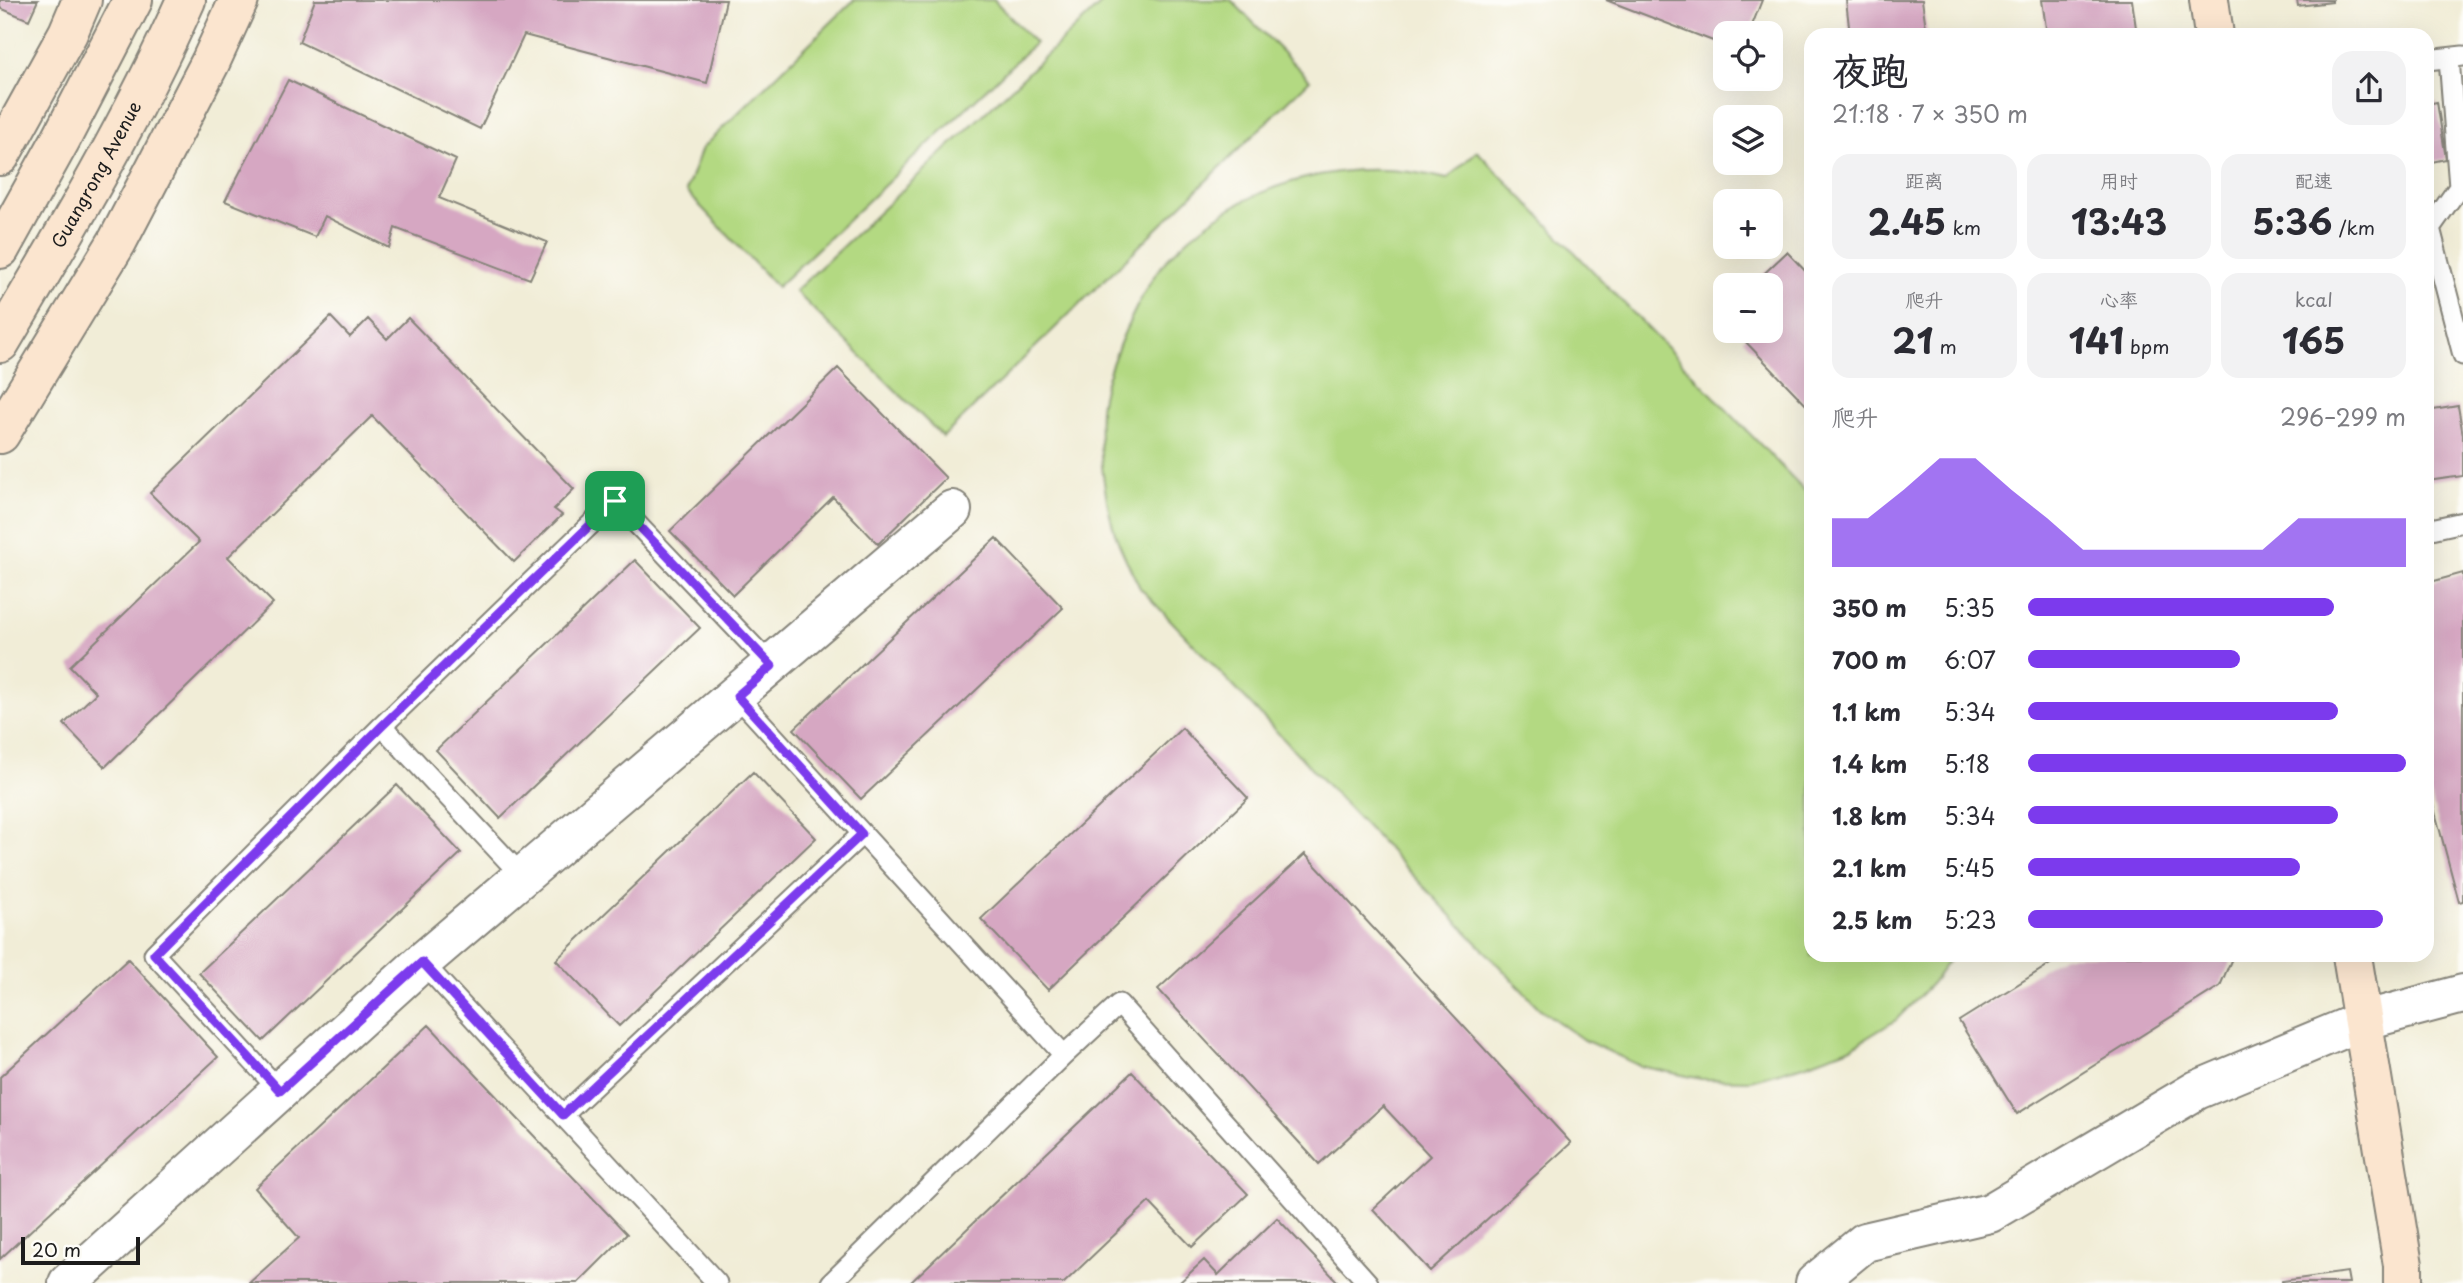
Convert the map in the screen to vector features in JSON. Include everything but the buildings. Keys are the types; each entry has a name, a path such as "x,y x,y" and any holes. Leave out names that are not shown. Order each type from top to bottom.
{"main road":[{"path":"0,156 68,33 82,0"},
{"path":"0,249 61,139 132,0"},
{"name":"Guangrong Avenue","path":"0,343 86,193 186,0"},
{"path":"0,434 117,242 210,63 239,0"},
{"path":"2209,0 2213,28"},
{"path":"2353,962 2403,1265 2403,1283"}],"street":[{"path":"68,1283 422,962 952,510"},
{"path":"1815,1283 1865,1242 1990,1213 2197,1090 2362,1021 2463,994"}],"lane":[{"path":"2434,59 2456,57 2461,187 2434,223"},
{"path":"2434,241 2459,321 2463,355"},
{"path":"280,1091 154,954 382,726 615,501 772,666"},
{"path":"2434,528 2463,522"},
{"path":"737,696 1064,1055"},
{"path":"382,726 523,877"},
{"path":"563,1115 862,834"},
{"path":"422,962 717,1283"},
{"path":"831,1283 1119,1004 1368,1283"}],"green space":[{"path":"854,0 994,0 1035,43 777,287 686,191 702,148"},
{"path":"1105,0 1231,0 1310,80 943,437 795,291"},
{"path":"1477,151 1804,490 1804,962 1948,962 1932,983 1896,1020 1852,1047 1804,1065 1750,1080 1701,1079 1640,1066 1582,1039 1539,1008 1140,588 1119,545 1110,517 1102,470 1101,400 1110,368 1131,318 1148,286 1169,257 1206,225 1236,205 1303,179 1338,172 1374,170 1411,172 1447,179"}],"route":[{"path":"615,501 772,666 737,696 862,834 563,1115 422,962 280,1091 154,954 382,726 615,501"}]}
